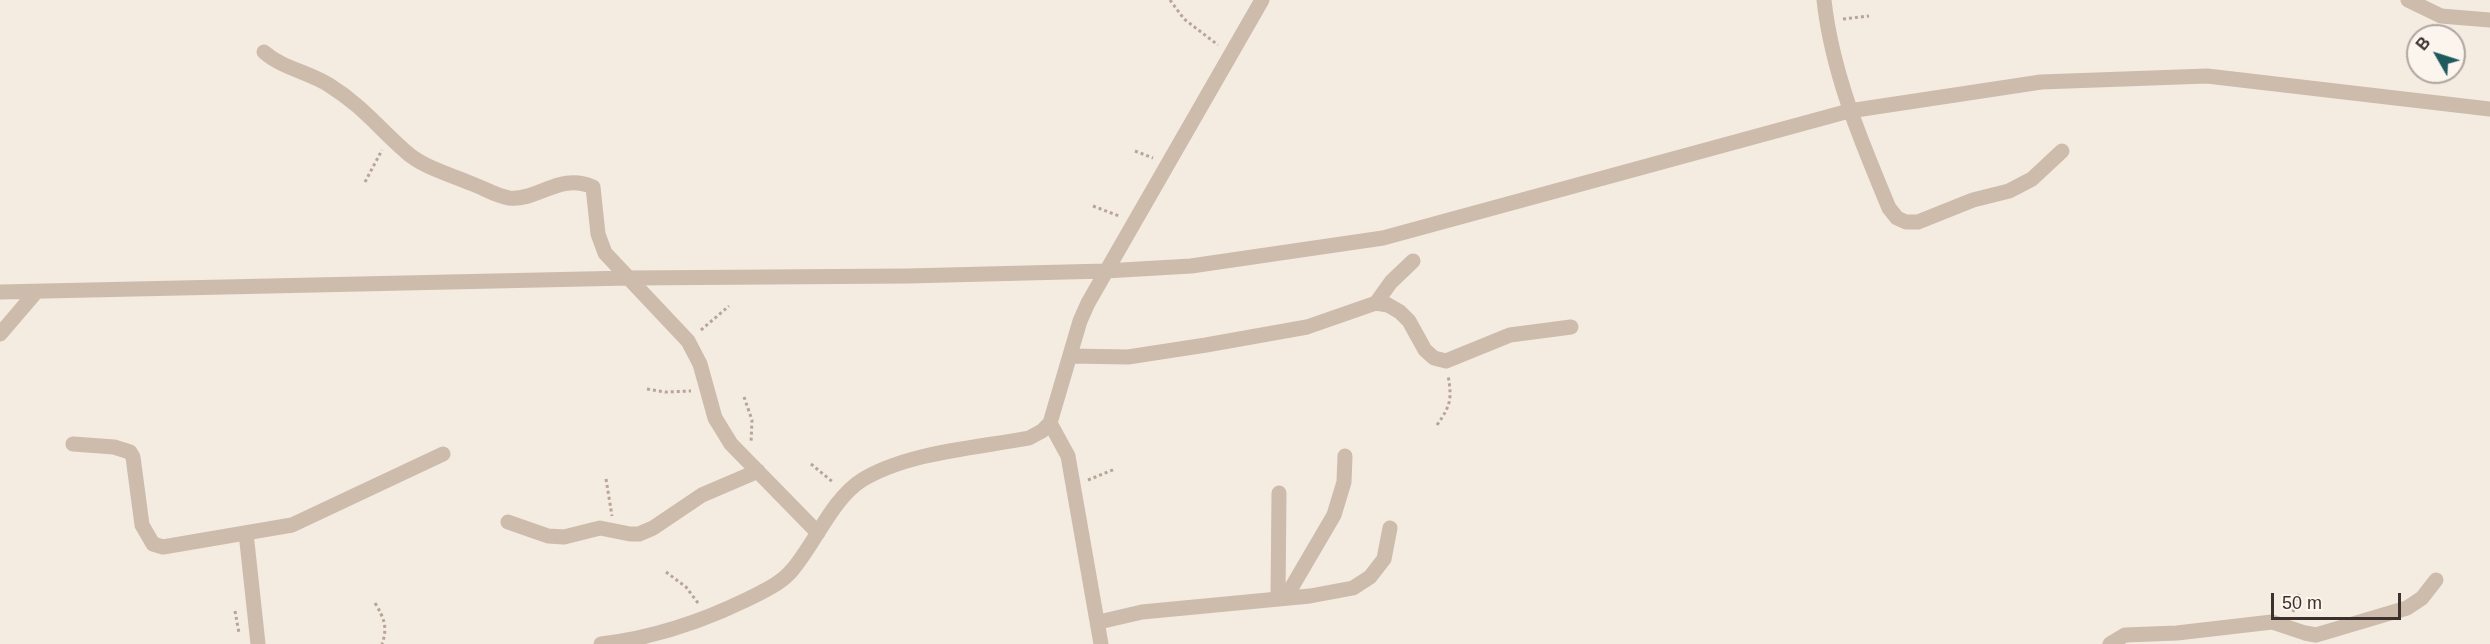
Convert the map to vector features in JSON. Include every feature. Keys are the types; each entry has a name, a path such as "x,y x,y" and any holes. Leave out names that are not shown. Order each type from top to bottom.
{"street":[{"path":"610,644 674,630 771,588 792,571 847,494 860,481 884,469 926,457 1029,438 1042,431 1050,423 1080,321 1105,271 1262,0"},
{"path":"1824,0 1849,111 1890,208 1897,218 1906,222 1918,222 1973,200 2009,191 2032,179 2062,150"},
{"path":"2408,0 2441,16 2490,20"},
{"path":"264,52 273,60 299,69 358,104 405,152 422,162 508,198 572,182 592,187 598,234 605,253 688,341 700,364 715,418 731,444 818,533"},
{"path":"0,292 629,278 908,276 1105,271 1191,266 1383,238 1849,111 2041,82 2207,76 2490,109"},
{"path":"1376,303 1413,261"},
{"path":"0,334 36,292"},
{"path":"1070,356 1128,357 1217,343 1307,327 1376,303 1388,305 1400,312 1409,321 1425,350 1434,358 1446,361 1510,335 1571,327"},
{"path":"1050,423 1068,456 1101,644"},
{"path":"73,444 114,447 130,452 133,458 142,525 153,544 163,547 292,525 443,454"},
{"path":"1282,598 1334,515 1344,482 1345,456"},
{"path":"508,522 548,536 564,537 600,528 630,534 653,528 702,495 758,471"},
{"path":"1279,493 1282,598"},
{"path":"1098,622 1151,611 1282,598 1353,588 1370,577 1384,559 1390,528"},
{"path":"246,532 258,644"},
{"path":"2110,644 2125,635 2176,633 2272,622 2316,635 2407,608 2422,598 2436,580"}],"path":[{"path":"1170,0 1196,31 1232,54"},
{"path":"1827,21 1869,16"},
{"path":"365,182 390,135"},
{"path":"1093,206 1135,222"},
{"path":"688,341 729,306"},
{"path":"1437,425 1449,408 1452,396 1446,361"},
{"path":"647,389 665,392 708,389"},
{"path":"744,397 752,420 753,438 746,459"},
{"path":"811,464 847,494"},
{"path":"1073,486 1115,469"},
{"path":"606,479 614,529"},
{"path":"666,573 686,587 696,599 705,618"},
{"path":"375,603 384,618 386,632 382,644"},
{"path":"235,611 241,644"}]}
